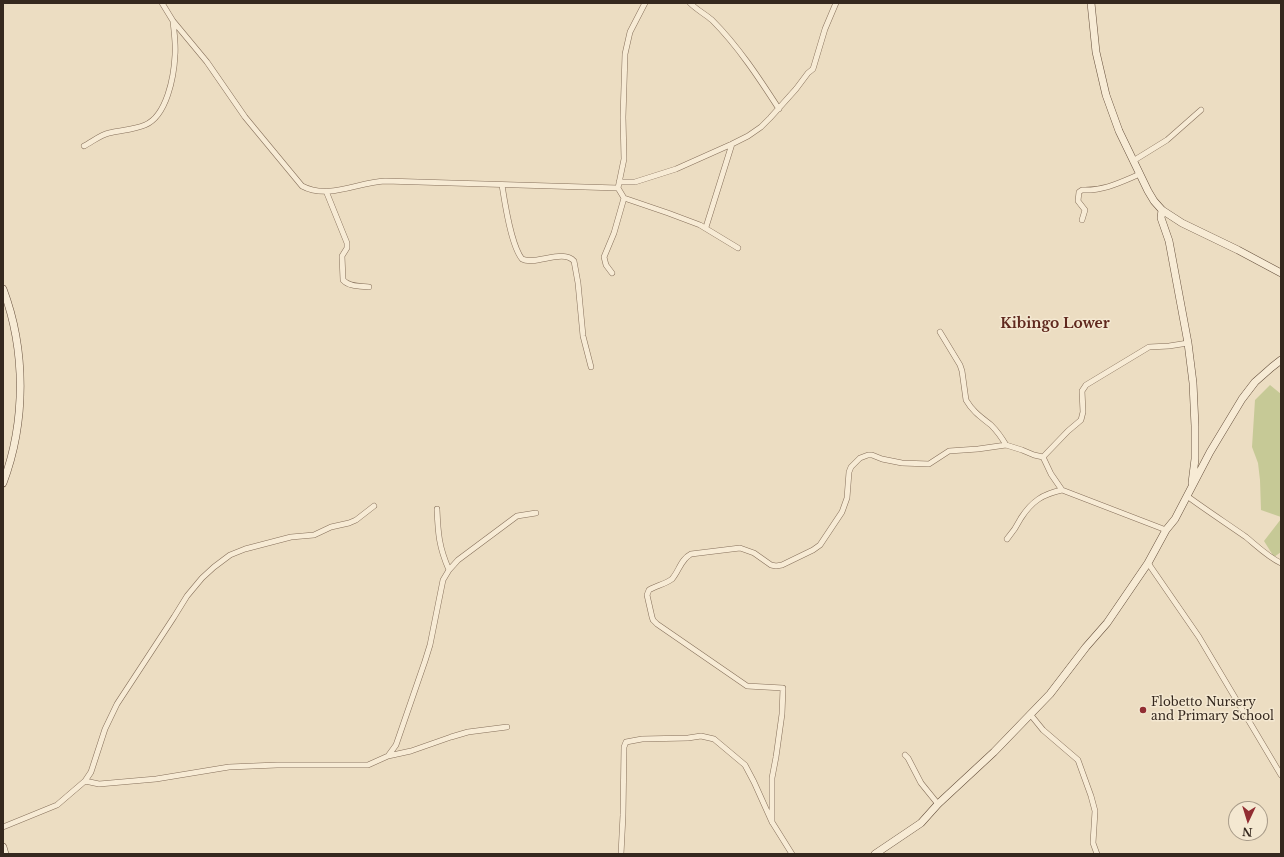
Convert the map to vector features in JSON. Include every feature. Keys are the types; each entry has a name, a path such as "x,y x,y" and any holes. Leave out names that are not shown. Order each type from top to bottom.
{"main road":[{"path":"1091,3 1096,52 1103,85 1119,131 1148,191 1162,210 1182,223 1281,273"},
{"path":"1162,210 1161,218 1169,241 1188,343 1193,383 1195,459 1192,486"},
{"path":"3,289 11,309 18,348 20,373 20,397 16,432 12,454 3,483"},
{"path":"874,854 921,823 938,804 994,752 1050,694 1107,622 1148,563 1166,530 1175,519 1210,452 1242,399 1256,382 1281,360"},
{"path":"3,847 5,854"}],"street":[{"path":"162,3 173,21 207,62 245,118 302,186 312,190 326,191 371,182 385,181 618,188"},
{"path":"644,3 630,32 625,54 623,117 624,159 618,188 624,198 706,227 738,248"},
{"path":"690,3 713,21 752,70 779,109"},
{"path":"619,182 635,182 676,169 732,144 761,127 779,109 808,73 814,69 825,30 836,3"},
{"path":"84,146 108,133 139,128 154,120 167,99 170,84 175,55 173,21"},
{"path":"1133,161 1167,140 1201,110"},
{"path":"706,227 732,144"},
{"path":"1082,220 1085,210 1078,201 1082,190 1110,187 1140,174"},
{"path":"502,185 508,218 516,246 522,259 529,261 561,256 568,257 574,261 578,283 582,329 591,366"},
{"path":"326,191 347,243 347,248 342,256 343,280 349,284 369,288"},
{"path":"612,273 606,265 604,257 614,233 624,198"},
{"path":"940,332 960,365 966,400 978,416 992,426 1006,445"},
{"path":"1043,457 1081,420 1083,412 1082,391 1086,384 1149,347 1188,343"},
{"path":"772,822 772,778 782,714 783,688 747,686 657,624 652,617 647,595 648,591 672,579 683,560 692,554 740,548 754,553 771,565 776,566 782,565 813,550 820,544 842,512 847,498 849,472 853,464 863,456 872,455 882,459 902,463 929,464 949,451 1006,445 1043,457"},
{"path":"1043,457 1051,474 1062,490"},
{"path":"1007,539 1016,529 1025,513 1036,501 1045,494 1062,490 1166,530"},
{"path":"1187,496 1245,537 1271,558 1281,563"},
{"path":"3,827 57,805 85,781 91,772 105,729 117,704 187,596 202,578 214,567 230,555 245,549 291,537 317,534 331,527 349,523 356,520 374,506"},
{"path":"437,509 441,550 449,570"},
{"path":"388,756 396,744 425,661 430,645 443,580 449,570 458,560 517,516 536,513"},
{"path":"1148,563 1199,637 1281,775"},
{"path":"1030,714 1043,730 1078,760 1095,811 1093,843 1097,854"},
{"path":"85,781 99,784 156,779 229,767 277,765 368,765 388,756 411,751 468,732 507,727"},
{"path":"621,854 624,747 626,742 634,740 701,736 714,739 745,765 772,822 792,854"},
{"path":"905,755 921,783 938,804"}],"green space":[{"path":"1270,385 1281,394 1281,517 1261,510 1258,463 1252,447 1255,400"},
{"path":"1281,519 1281,552 1274,557 1264,541"}],"place":[{"name":"Flobetto Nursery and Primary School","path":"1143,710"}],"district":[{"name":"Kibingo Lower","path":"1055,324"}]}
